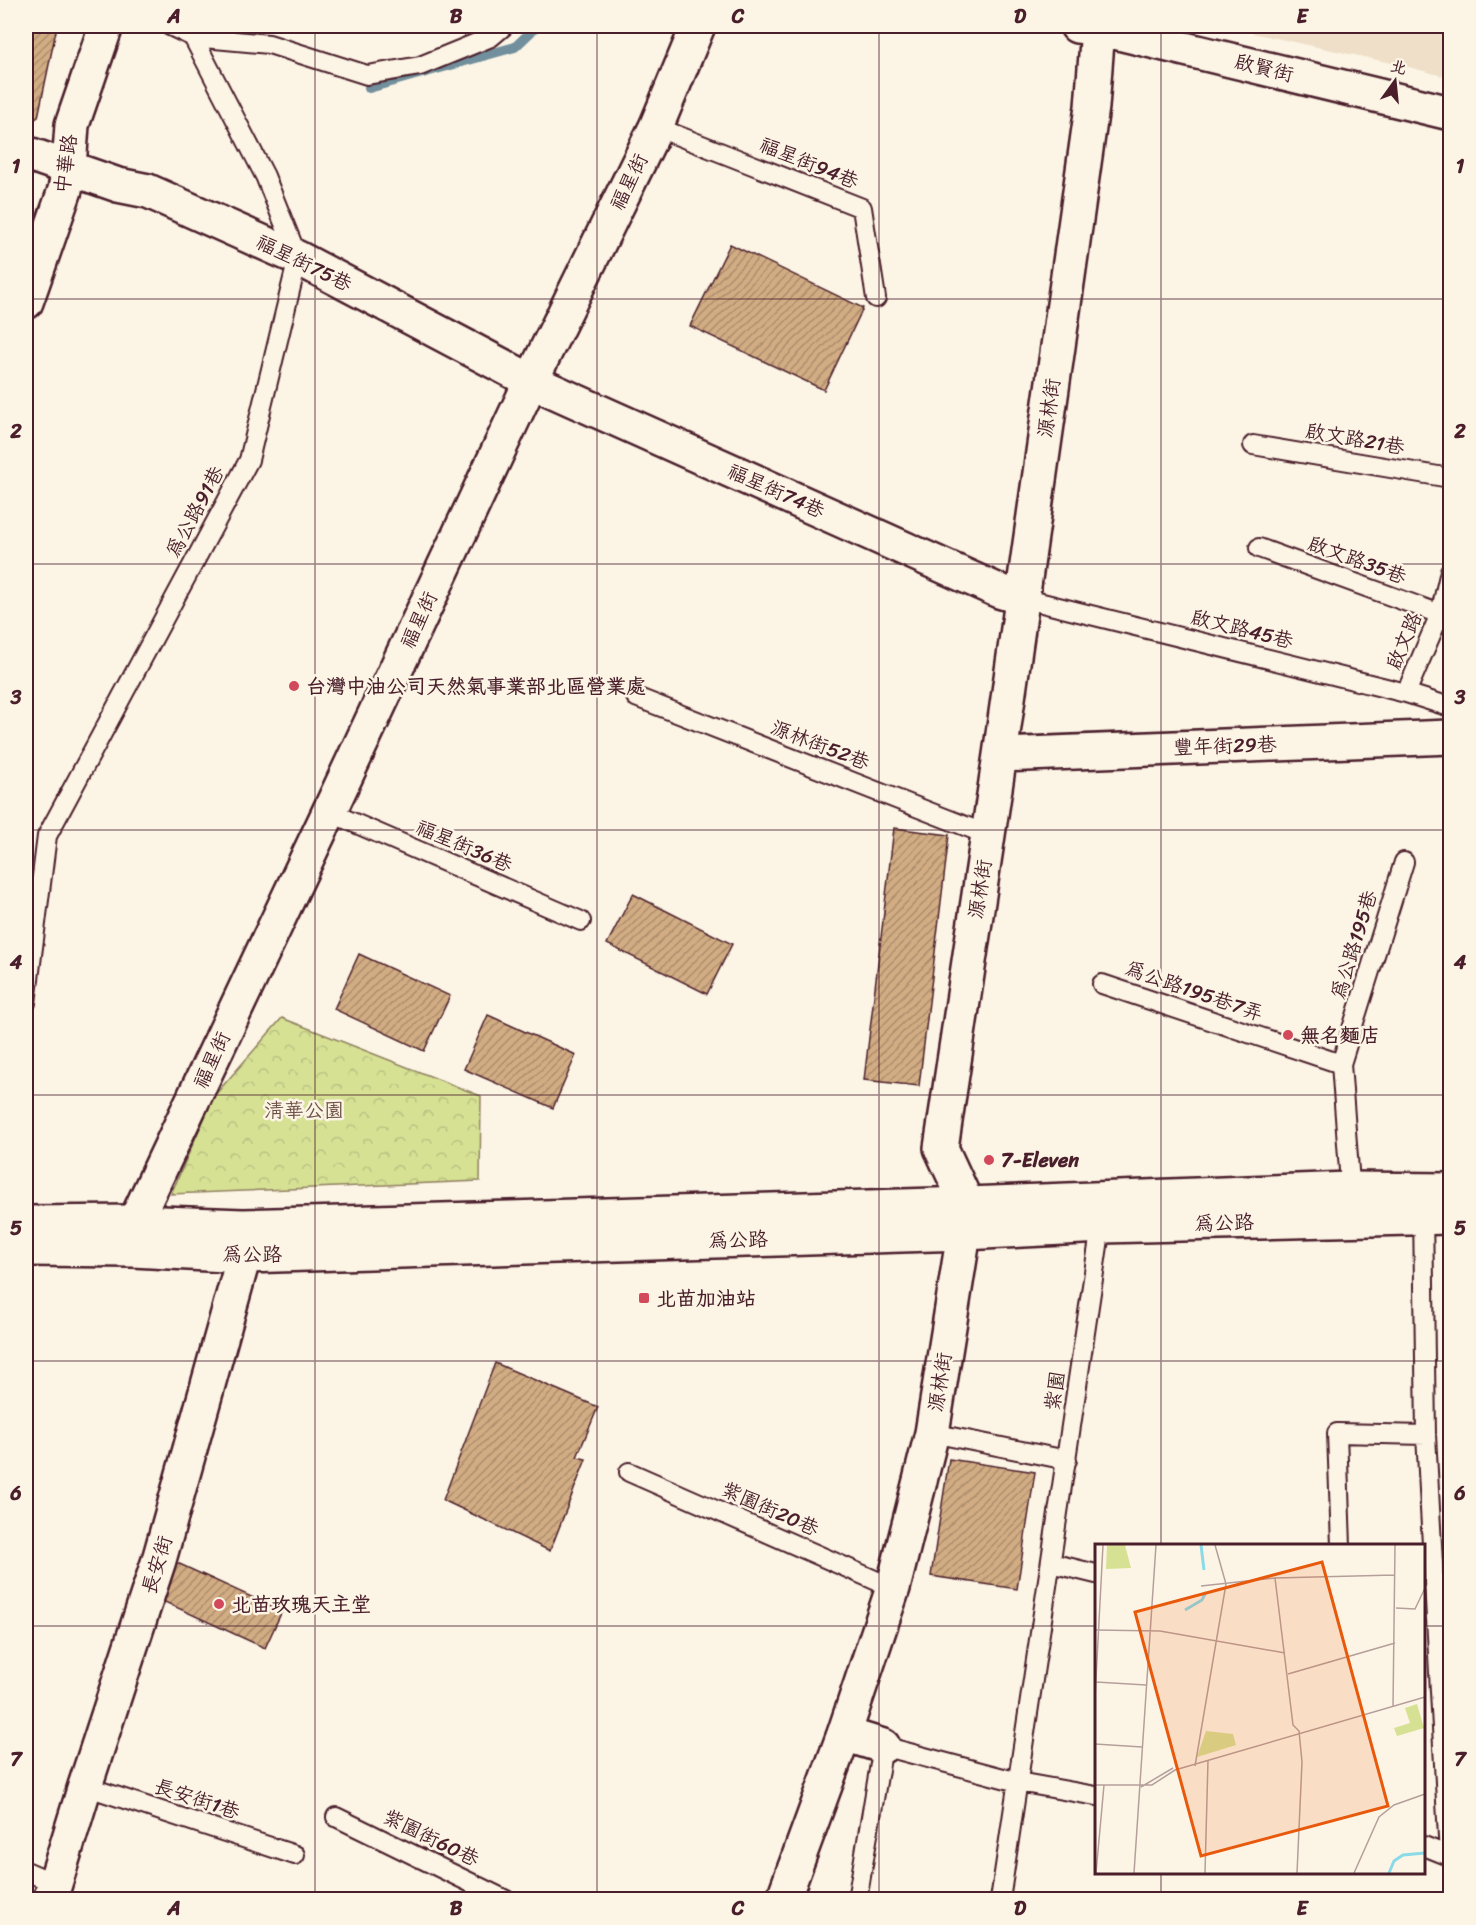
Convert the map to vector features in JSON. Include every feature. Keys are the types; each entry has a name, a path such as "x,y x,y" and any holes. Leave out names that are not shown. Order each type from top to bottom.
{"street":[{"name":"中華路","path":"26,302 65,190 72,125 106,26"},
{"name":"福星街","path":"134,1236 531,381 656,127 698,26"},
{"name":"啟賢街","path":"1087,27 1450,113"},
{"name":"源林街","path":"783,1899 844,1734 893,1588 932,1432 965,1218 941,1148 1000,755 1092,107 1087,27"},
{"name":"福星街75巷","path":"26,153 118,185 148,191 298,258 531,381"},
{"name":"福星街74巷","path":"531,381 999,591 1022,598"},
{"name":"豐年街29巷","path":"1000,755 1450,737"},
{"name":"為公路","path":"26,1223 134,1236 244,1241 1352,1204 1436,1204"},
{"name":"為公路","path":"26,1249 134,1236"},
{"name":"長安街","path":"53,1892 159,1560 244,1241"},
{"path":"844,1734 883,1746"}],"lane":[{"path":"170,26 193,36 269,44 367,75 420,66 491,37 504,26"},
{"path":"193,36 265,176 298,258"},
{"name":"福星街94巷","path":"656,127 862,208 876,298"},
{"name":"為公路91巷","path":"26,1004 47,836 249,460 298,258"},
{"name":"啟文路21巷","path":"1253,445 1450,478"},
{"name":"啟文路35巷","path":"1259,548 1440,614"},
{"name":"啟文路","path":"1406,693 1440,614 1450,571"},
{"name":"啟文路45巷","path":"1022,598 1406,693 1450,707"},
{"name":"源林街52巷","path":"636,696 988,835"},
{"name":"福星街36巷","path":"329,812 581,921"},
{"name":"為公路195巷","path":"1352,1204 1341,1064 1404,862"},
{"name":"為公路195巷7弄","path":"1102,984 1341,1064"},
{"path":"1425,1846 1449,1856 1426,1435 1436,1204"},
{"name":"紫園","path":"1000,1899 1067,1460 1102,1212"},
{"path":"932,1432 1067,1460"},
{"path":"1341,1544 1337,1433 1426,1435"},
{"name":"紫園街20巷","path":"629,1472 893,1588"},
{"path":"1051,1563 1095,1574"},
{"path":"857,1899 883,1746 1018,1782 1095,1796"},
{"name":"長安街1巷","path":"85,1786 294,1854"},
{"name":"紫園街60巷","path":"336,1817 506,1899"},
{"path":"26,1871 53,1892"}],"shaded area":[{"path":"1220,26 1450,26 1450,78 1405,66"}],"green space":[{"name":"清華公園","path":"282,1018 481,1096 480,1181 171,1194 214,1096"}],"building":[{"path":"26,26 57,26 38,117 26,125"},
{"path":"730,244 863,308 824,390 690,326"},
{"path":"894,828 949,835 919,1086 864,1080"},
{"path":"633,894 732,944 707,994 607,944"},
{"path":"359,954 450,996 424,1051 334,1009"},
{"path":"488,1015 576,1055 553,1108 464,1069"},
{"path":"495,1363 598,1407 577,1457 586,1459 550,1551 443,1500"},
{"path":"949,1459 1035,1472 1017,1589 931,1576"},
{"name":"北苗玫瑰天主堂","path":"173,1561 282,1611 265,1648 156,1598"}],"waterway":[{"path":"369,88 515,47 537,26"}],"place":[{"name":"台灣中油公司天然氣事業部北區營業處","path":"294,686"},
{"name":"無名麵店","path":"1288,1035"},
{"name":"7-Eleven","path":"989,1160"},
{"name":"北苗加油站","path":"644,1298"},
{"name":"北苗玫瑰天主堂","path":"219,1604"}]}
